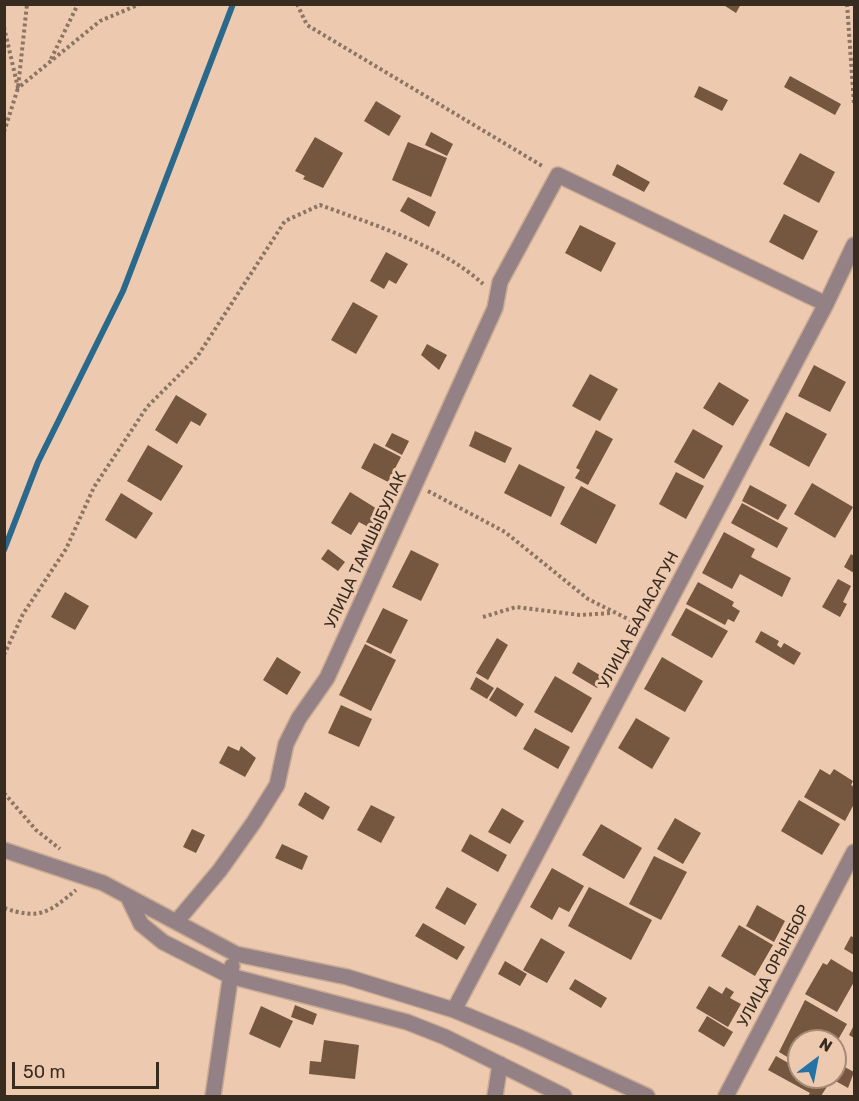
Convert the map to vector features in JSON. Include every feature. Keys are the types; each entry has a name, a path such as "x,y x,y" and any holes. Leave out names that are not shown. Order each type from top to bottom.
{"street":[{"path":"558,175 826,304"},
{"name":"УЛИЦА ТАМШЫБУЛАК","path":"177,921 220,870 277,786 286,744 299,718 327,678 417,485 495,308 500,282 558,175"},
{"name":"УЛИЦА БАЛАСАГУН","path":"454,1010 855,245"},
{"path":"4,850 103,883 129,899 177,921 236,954 346,977 454,1010 647,1096"},
{"name":"УЛИЦА ОРЫНБОР","path":"726,1096 855,852"},
{"path":"129,899 141,924 163,942 230,976 407,1022 564,1096"},
{"path":"213,1096 230,976 236,954"},
{"path":"495,1096 500,1064"}],"path":[{"path":"4,132 18,88 27,4"},
{"path":"50,62 78,4"},
{"path":"18,88 100,21 140,4"},
{"path":"297,4 307,25 558,175"},
{"path":"848,4 855,104"},
{"path":"4,27 18,88"},
{"path":"4,655 23,614 66,549 94,487 147,407 197,357 285,221 320,205 395,232 472,274 488,288 495,308"},
{"path":"417,485 505,532 588,599 654,632"},
{"path":"483,617 516,607 580,615 615,613"},
{"path":"4,793 36,830 62,850"},
{"path":"4,908 25,915 42,914 76,889 103,883"}],"building":[{"path":"722,4 741,4 736,13"},
{"path":"790,76 841,104 835,115 784,87"},
{"path":"699,86 728,100 722,111 694,97"},
{"path":"376,101 401,116 389,136 364,121"},
{"path":"431,132 453,144 447,156 425,145"},
{"path":"315,137 343,153 323,188 303,179 305,176 295,171"},
{"path":"408,142 447,158 431,197 392,180"},
{"path":"800,153 835,172 819,203 783,184"},
{"path":"617,164 650,182 644,192 612,175"},
{"path":"408,197 436,212 429,227 400,211"},
{"path":"784,214 818,231 803,260 769,242"},
{"path":"580,225 616,243 601,272 565,253"},
{"path":"386,252 408,264 396,284 389,280 384,289 370,281"},
{"path":"353,302 378,316 356,354 331,340"},
{"path":"427,344 447,355 439,370 421,355"},
{"path":"814,365 846,382 830,412 798,396"},
{"path":"590,374 618,389 600,421 572,406"},
{"path":"719,382 749,400 733,426 703,408"},
{"path":"176,395 207,414 200,426 191,421 177,444 155,430"},
{"path":"786,412 827,434 809,467 769,445"},
{"path":"693,429 723,446 704,479 674,462"},
{"path":"596,430 613,439 588,485 575,478 580,470 576,468"},
{"path":"475,431 512,448 505,463 469,446"},
{"path":"392,433 409,441 402,455 385,446"},
{"path":"374,443 401,457 388,482 361,468"},
{"path":"148,445 183,466 161,501 127,481"},
{"path":"519,464 565,487 551,517 504,493"},
{"path":"676,472 704,486 686,519 659,504"},
{"path":"812,483 853,507 835,538 794,514"},
{"path":"750,485 787,505 778,520 742,501"},
{"path":"581,486 616,505 596,544 560,524"},
{"path":"350,492 382,512 372,529 359,522 351,535 331,523"},
{"path":"121,493 153,513 136,539 105,520"},
{"path":"742,503 788,528 777,548 731,523"},
{"path":"724,532 755,549 751,557 791,578 782,597 740,574 732,589 702,573"},
{"path":"328,549 345,562 338,571 321,559"},
{"path":"411,550 439,564 421,601 392,587"},
{"path":"851,554 854,556 854,573 844,567"},
{"path":"838,579 851,586 843,602 847,604 840,617 822,607"},
{"path":"698,582 734,602 732,606 740,611 734,622 728,619 725,625 686,604"},
{"path":"65,592 89,606 75,630 51,617"},
{"path":"383,608 408,620 391,654 366,642"},
{"path":"686,608 728,631 712,658 671,635"},
{"path":"761,631 779,641 777,645 781,648 784,643 801,653 794,665 755,642"},
{"path":"497,638 508,645 488,680 476,673"},
{"path":"365,644 396,660 371,711 339,695"},
{"path":"277,657 301,672 287,695 263,680"},
{"path":"662,657 703,681 685,712 644,689"},
{"path":"578,662 603,677 597,688 572,673"},
{"path":"555,676 592,698 572,733 534,712"},
{"path":"476,677 494,688 487,699 470,689"},
{"path":"497,687 524,704 516,717 489,700"},
{"path":"341,705 372,719 359,747 328,733"},
{"path":"636,718 670,738 652,769 618,748"},
{"path":"535,728 570,747 558,769 523,749"},
{"path":"228,746 239,751 241,746 256,758 245,777 219,763"},
{"path":"820,769 830,775 834,769 853,781 851,785 854,787 854,804 845,821 804,797"},
{"path":"305,792 330,807 323,820 298,805"},
{"path":"799,800 840,824 822,855 781,831"},
{"path":"371,805 395,817 381,843 357,830"},
{"path":"502,808 524,821 510,844 488,832"},
{"path":"675,818 701,833 683,864 657,849"},
{"path":"601,824 642,848 624,879 582,855"},
{"path":"192,829 205,835 196,853 183,847"},
{"path":"470,834 507,855 498,872 461,851"},
{"path":"282,844 308,856 302,870 275,858"},
{"path":"654,856 687,872 661,920 629,904"},
{"path":"552,868 584,886 569,912 559,907 552,920 530,907"},
{"path":"447,887 477,904 465,925 435,908"},
{"path":"589,887 652,920 631,960 568,926"},
{"path":"757,905 785,921 774,942 746,926"},
{"path":"423,923 465,947 457,960 415,936"},
{"path":"739,925 773,945 755,976 721,956"},
{"path":"851,936 854,938 854,955 844,949"},
{"path":"541,938 565,952 547,983 523,970"},
{"path":"831,959 854,973 854,982 837,1012 805,994 823,963 827,965"},
{"path":"505,961 527,974 520,986 498,974"},
{"path":"575,979 607,998 601,1008 569,989"},
{"path":"709,986 722,994 726,987 734,992 730,998 741,1004 728,1027 696,1008"},
{"path":"805,1000 847,1024 844,1029 790,1029"},
{"path":"295,1005 317,1014 313,1025 291,1017"},
{"path":"261,1006 293,1021 280,1048 249,1034"},
{"path":"707,1016 733,1032 724,1047 698,1031"},
{"path":"854,1025 854,1038 849,1035"},
{"path":"787,1036 787,1057 779,1052"},
{"path":"324,1040 359,1045 355,1079 309,1074 310,1061 321,1062"},
{"path":"776,1056 787,1062 787,1080 768,1070"},
{"path":"847,1068 854,1072 847,1087"},
{"path":"803,1089 825,1089 821,1096 808,1096 810,1093"}],"waterway":[{"path":"4,550 38,462 123,291 233,4"}]}
